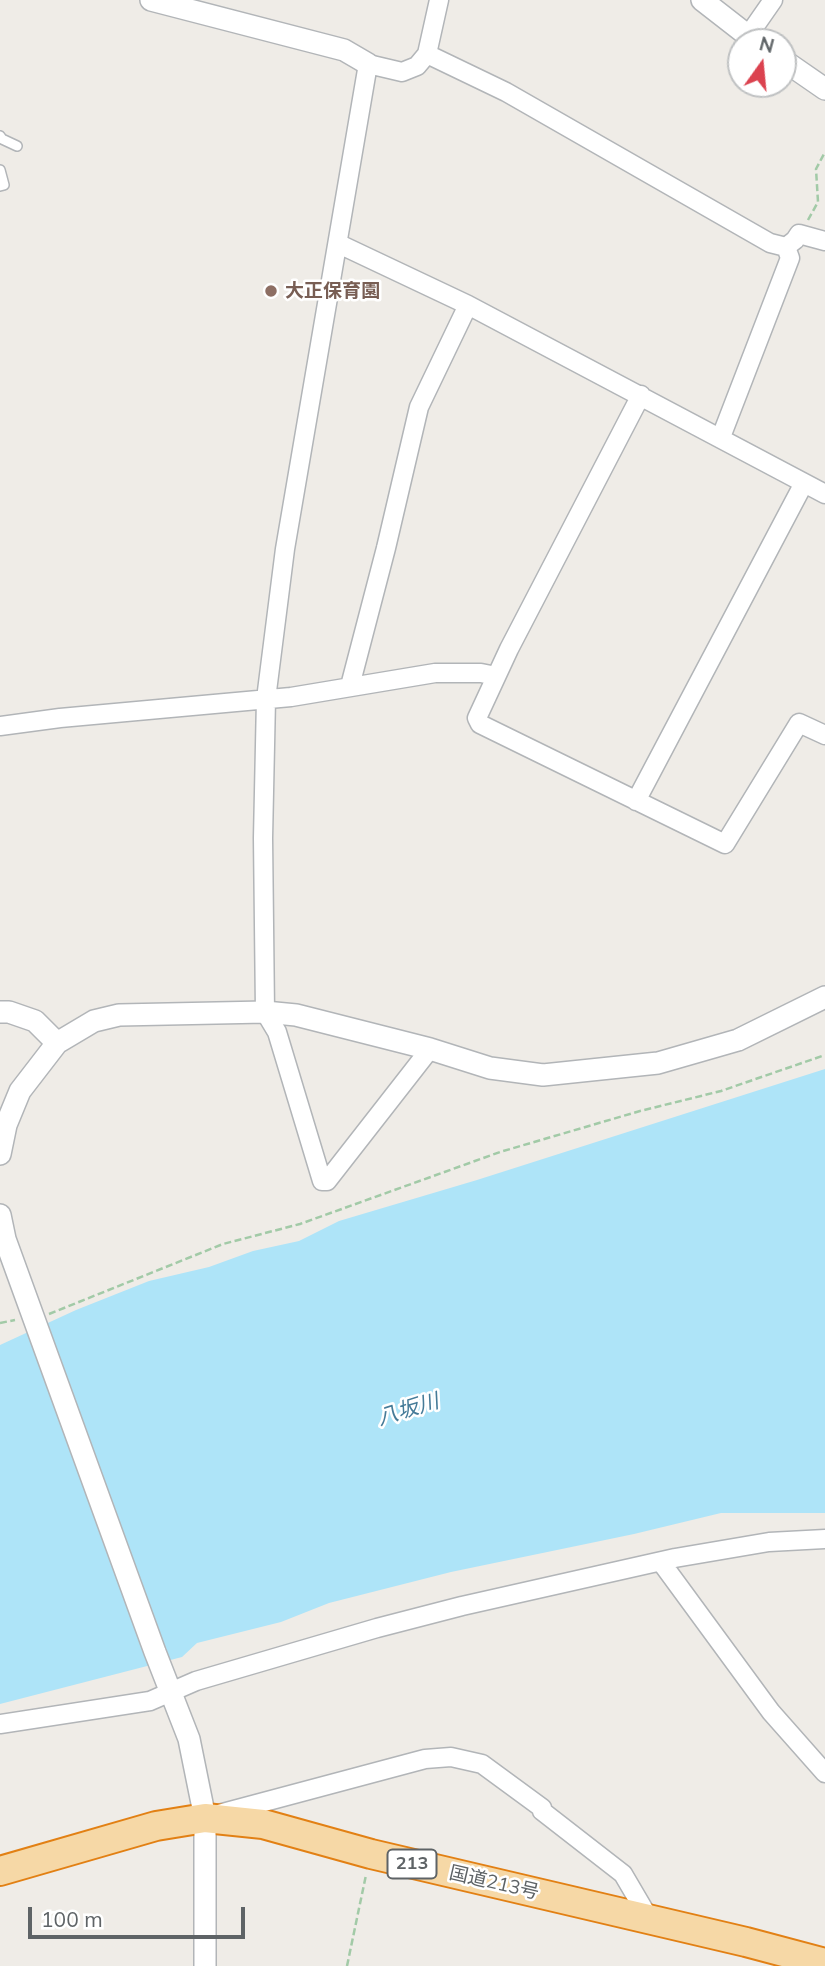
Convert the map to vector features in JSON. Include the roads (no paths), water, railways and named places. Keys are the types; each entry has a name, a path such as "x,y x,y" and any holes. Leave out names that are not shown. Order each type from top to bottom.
{"highway":[{"name":"国道213号","path":"0,1871 156,1826 205,1818 263,1825 371,1854 747,1942 825,1963"}],"street":[{"path":"151,0 344,50 368,64 401,72 417,66 427,54 439,0"},
{"path":"702,0 738,28"},
{"path":"758,28 773,0"},
{"path":"427,54 506,92 770,243 786,247"},
{"path":"368,64 285,549 266,699 263,838 265,1012 277,1032 322,1181 327,1181 430,1049"},
{"path":"797,70 825,89"},
{"path":"786,247 799,234 825,241"},
{"path":"339,244 467,304 825,494"},
{"path":"721,437 789,258 786,247"},
{"path":"350,686 419,407 467,304"},
{"path":"641,396 496,676 477,718 481,724 725,844 799,723 825,735"},
{"path":"636,801 804,483"},
{"path":"0,726 306,695 435,673 481,673 496,676"},
{"path":"0,1154 6,1125 20,1091 57,1043 94,1021 119,1015 265,1012 296,1015 430,1049 490,1068 543,1075 658,1063 738,1040 825,997"},
{"path":"0,1012 9,1012 35,1021 57,1043"},
{"path":"0,1215 5,1239 189,1739 205,1818 205,1966"},
{"path":"0,1724 150,1701 196,1681 463,1606 661,1562 769,1542 825,1539"},
{"path":"661,1562 771,1712 825,1773"},
{"path":"205,1818 425,1759 451,1757 482,1764 542,1808 542,1811 623,1874 649,1920"},
{"path":"747,1942 774,1966"}],"lane":[{"path":"0,136 17,146"},
{"path":"0,170 4,185 0,186"}],"water":[{"name":"八坂川","path":"825,1069 825,1513 721,1513 451,1572 329,1603 281,1622 197,1643 182,1657 0,1704 0,1345 76,1310 149,1281 209,1267 253,1251 299,1241 339,1221"}],"place":[{"name":"大正保育園","path":"271,291"}]}
